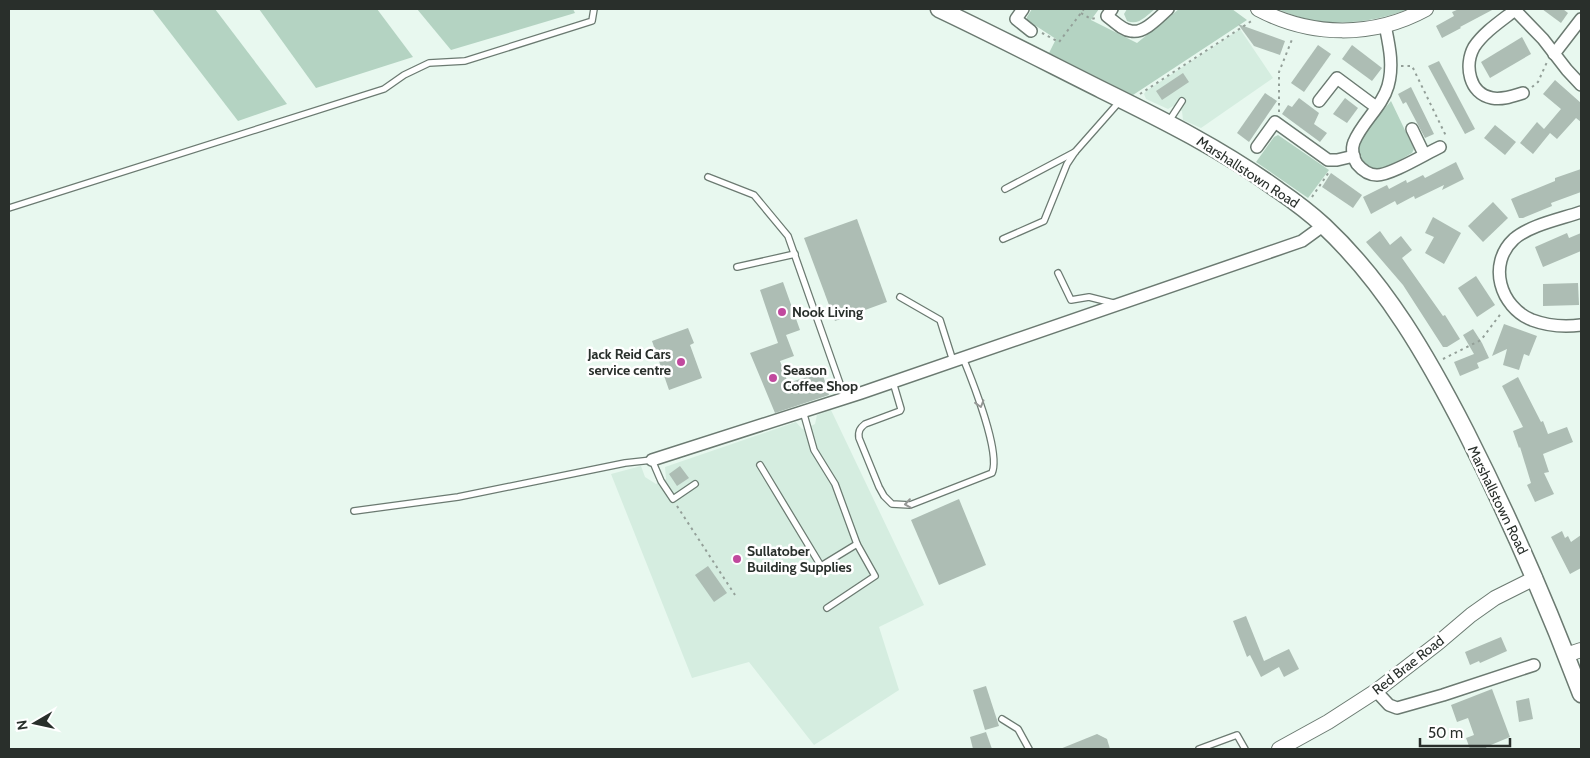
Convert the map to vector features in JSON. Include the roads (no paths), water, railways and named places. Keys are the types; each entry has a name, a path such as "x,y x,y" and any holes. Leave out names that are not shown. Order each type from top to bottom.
{"main road":[{"name":"Marshallstown Road","path":"939,9 1198,139 1254,173 1324,225 1380,287 1430,366 1499,496 1535,578 1574,652 1581,694"}],"street":[{"path":"1023,9 1016,19 1032,31"},
{"path":"1110,12 1128,30 1135,31 1147,26 1168,9"},
{"path":"1261,10 1297,25 1316,29 1343,31 1385,25 1426,9"},
{"path":"1523,93 1501,99 1489,98 1480,92 1472,81 1468,70 1470,57 1475,46 1514,9 1581,85"},
{"path":"1553,52 1581,19"},
{"path":"1385,25 1391,66 1387,88 1354,140 1354,156 1364,171 1377,175 1392,171 1440,147"},
{"path":"1318,101 1337,78 1376,107"},
{"path":"1257,146 1275,122 1324,158 1337,160 1354,156"},
{"path":"1412,129 1424,154"},
{"path":"1581,212 1531,229 1514,240 1506,249 1501,260 1499,276 1502,290 1518,312 1531,319 1556,326 1581,325"},
{"path":"652,460 893,382 1302,241 1324,225"},
{"name":"Red Brae Road","path":"1279,749 1328,722 1376,691 1438,643 1470,615 1495,598 1535,578"},
{"path":"1376,691 1389,705 1397,708 1534,666"}],"lane":[{"path":"9,208 384,89 404,75 429,63 465,61 592,21 594,9"},
{"path":"1003,239 1044,221 1067,164 1075,152 1124,101"},
{"path":"1168,123 1182,101"},
{"path":"1005,189 1075,152"},
{"path":"708,177 754,195 788,236 845,398"},
{"path":"737,267 794,254"},
{"path":"1058,273 1071,300 1089,297 1118,304"},
{"path":"893,382 902,405 900,411 865,424 858,432 858,438 884,496 892,504 910,506 992,473 995,463 993,447 976,392 940,320 900,297"},
{"path":"804,411 814,450 835,484 857,544 875,576 826,608"},
{"path":"354,511 458,497 625,463 652,460 661,481 673,499 695,484"},
{"path":"760,465 822,566 857,544"},
{"path":"1002,719 1018,729 1030,749"},
{"path":"1199,749 1237,736 1244,749"}],"place":[{"name":"Nook Living","path":"782,312"},
{"name":"Jack Reid Cars service centre","path":"681,362"},
{"name":"Season Coffee Shop","path":"773,378"},
{"name":"Sullatober Building Supplies","path":"737,559"}]}
